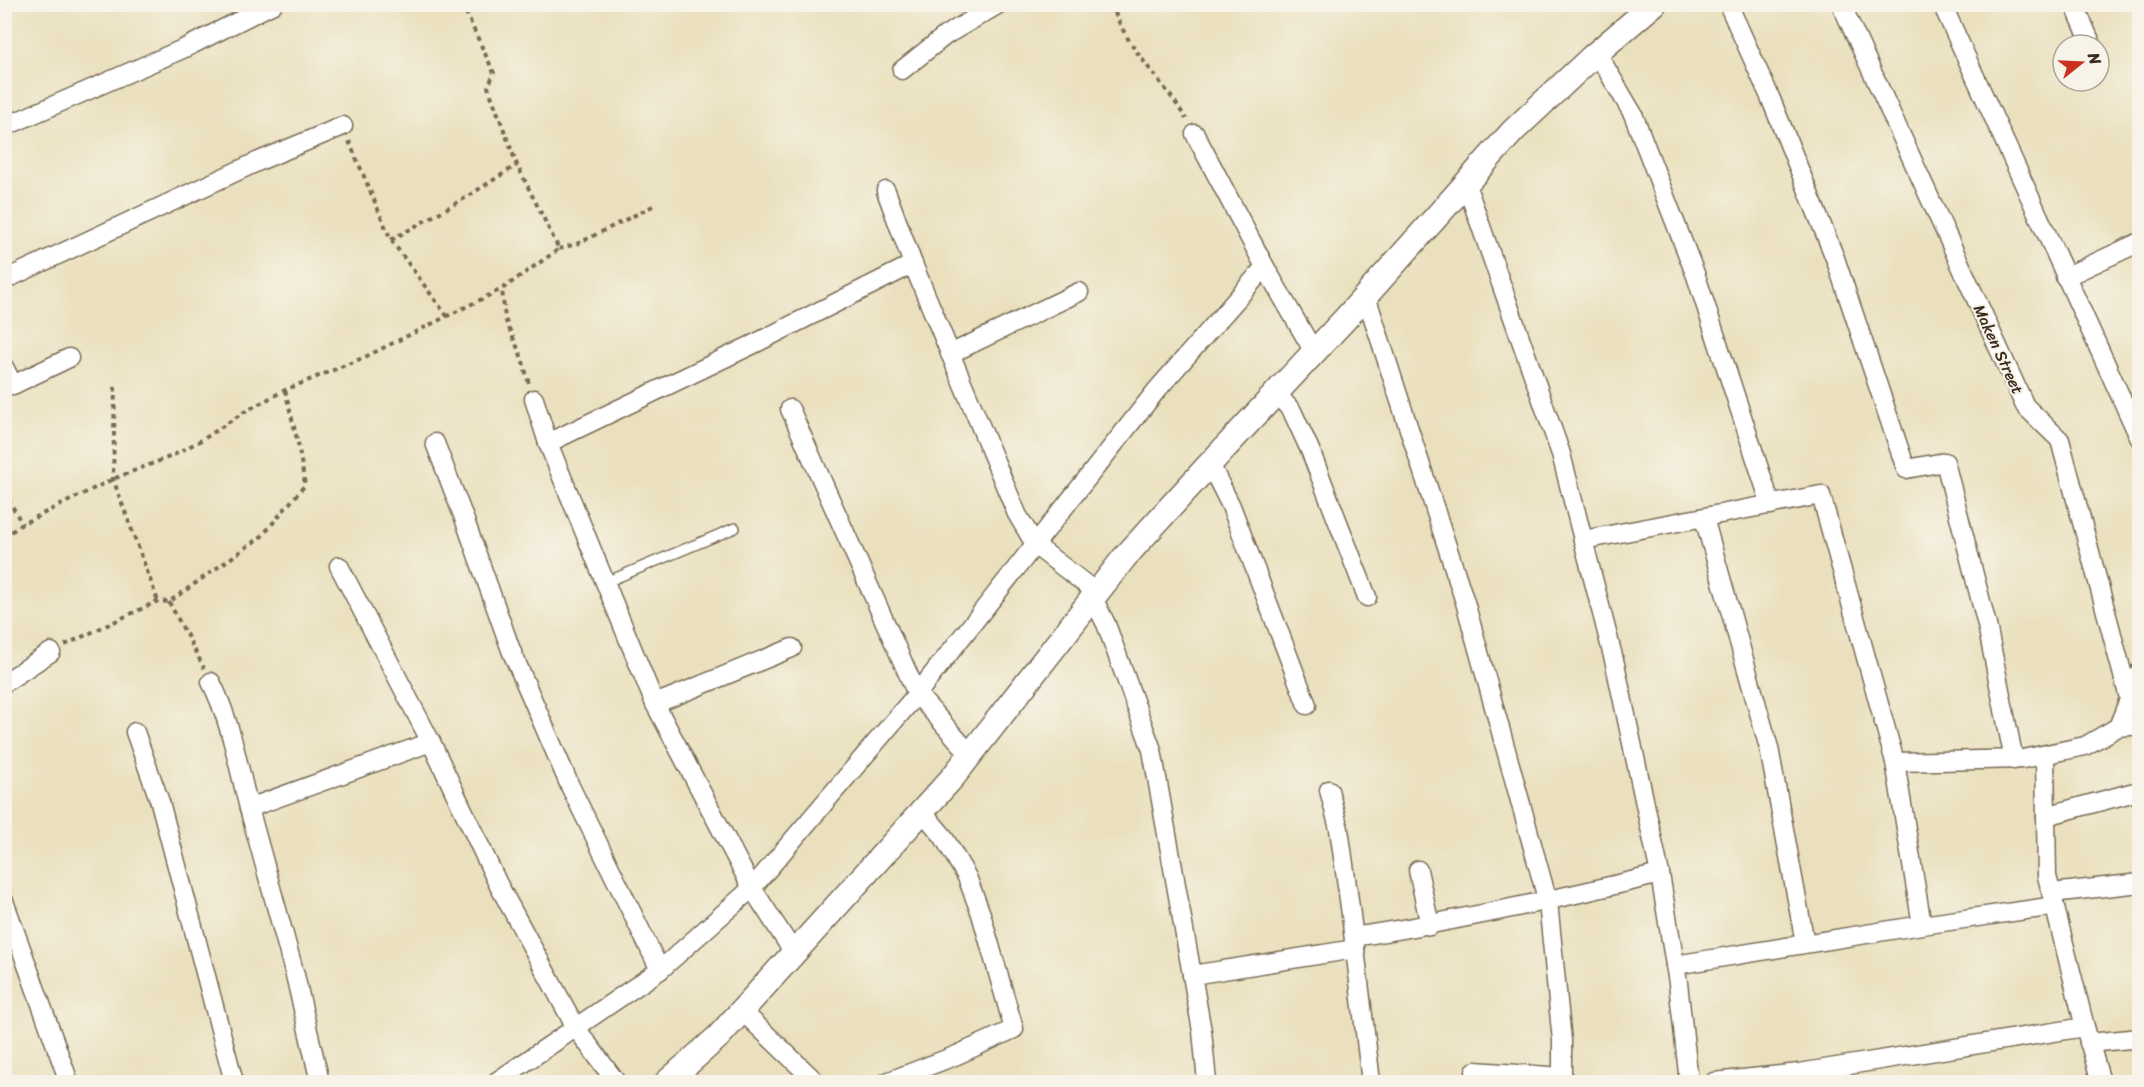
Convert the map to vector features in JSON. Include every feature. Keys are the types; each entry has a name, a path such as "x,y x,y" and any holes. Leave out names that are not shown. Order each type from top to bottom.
{"street":[{"path":"4,127 185,48 273,4"},
{"path":"902,70 946,35 999,4"},
{"path":"667,1083 718,1037 922,810 970,754 1124,558 1366,296 1513,131 1654,4"},
{"path":"1728,4 1770,97 1835,258 1906,469 1945,462 1987,625 2014,760"},
{"name":"Maken Street","path":"1841,4 2025,406 2060,440 2129,698"},
{"path":"1942,4 2139,439"},
{"path":"2074,4 2087,33"},
{"path":"1597,53 1633,114 1696,276 1771,505"},
{"path":"4,279 259,161 343,126"},
{"path":"1195,134 1265,267 1314,352"},
{"path":"1466,184 1561,454 1615,664 1660,874 1675,965 1689,1083"},
{"path":"886,191 913,264 1017,514 1036,546 1095,596 1152,750 1202,1031 1207,1083"},
{"path":"2065,278 2139,242"},
{"path":"548,443 756,343 913,264"},
{"path":"496,1083 660,970 752,888 917,694 1036,546 1155,391 1265,267"},
{"path":"950,354 1079,292"},
{"path":"1366,296 1465,602 1548,902 1563,1080 1475,1071"},
{"path":"4,367 13,385 69,358"},
{"path":"1276,393 1292,411 1310,450 1367,597"},
{"path":"534,399 548,443 655,704 752,888 794,953"},
{"path":"790,409 917,694 970,754"},
{"path":"435,443 511,650 570,786 660,970"},
{"path":"1210,464 1231,506 1307,705"},
{"path":"1583,540 1821,495 1895,762 1922,925"},
{"path":"1704,518 1769,748 1806,944"},
{"path":"339,566 431,742 498,884 576,1028 615,1083"},
{"path":"655,704 792,648"},
{"path":"4,683 51,652"},
{"path":"2118,727 2139,672"},
{"path":"211,682 230,729 249,808 295,975 320,1083"},
{"path":"1895,762 2014,760 2085,746 2118,727 2139,725"},
{"path":"135,732 160,802 234,1083"},
{"path":"249,808 431,742"},
{"path":"2045,755 2047,876 2101,1083"},
{"path":"1329,790 1339,829 1371,1083"},
{"path":"2046,816 2139,792"},
{"path":"886,1083 1014,1029 981,914 967,877 943,836 922,810"},
{"path":"1418,870 1430,926"},
{"path":"1192,975 1548,902 1660,874"},
{"path":"1675,965 1922,925 2139,883"},
{"path":"4,901 69,1083"},
{"path":"742,1011 815,1082"},
{"path":"1714,1083 2087,1035 2139,1038"}],"lane":[{"path":"604,583 735,528"}],"path":[{"path":"462,4 494,73 488,87 517,165 559,249"},
{"path":"1113,4 1122,28 1176,102 1195,134"},
{"path":"343,126 390,240 447,316"},
{"path":"390,240 465,198 517,165"},
{"path":"4,537 22,524 113,480 172,456 285,390 364,357 502,289 559,249 579,243 657,204"},
{"path":"502,289 505,319 522,358 534,399"},
{"path":"115,387 113,480 158,601"},
{"path":"51,652 158,601 169,602 262,536 305,485 298,443 285,390"},
{"path":"4,491 22,524"},
{"path":"169,602 211,682"}]}
